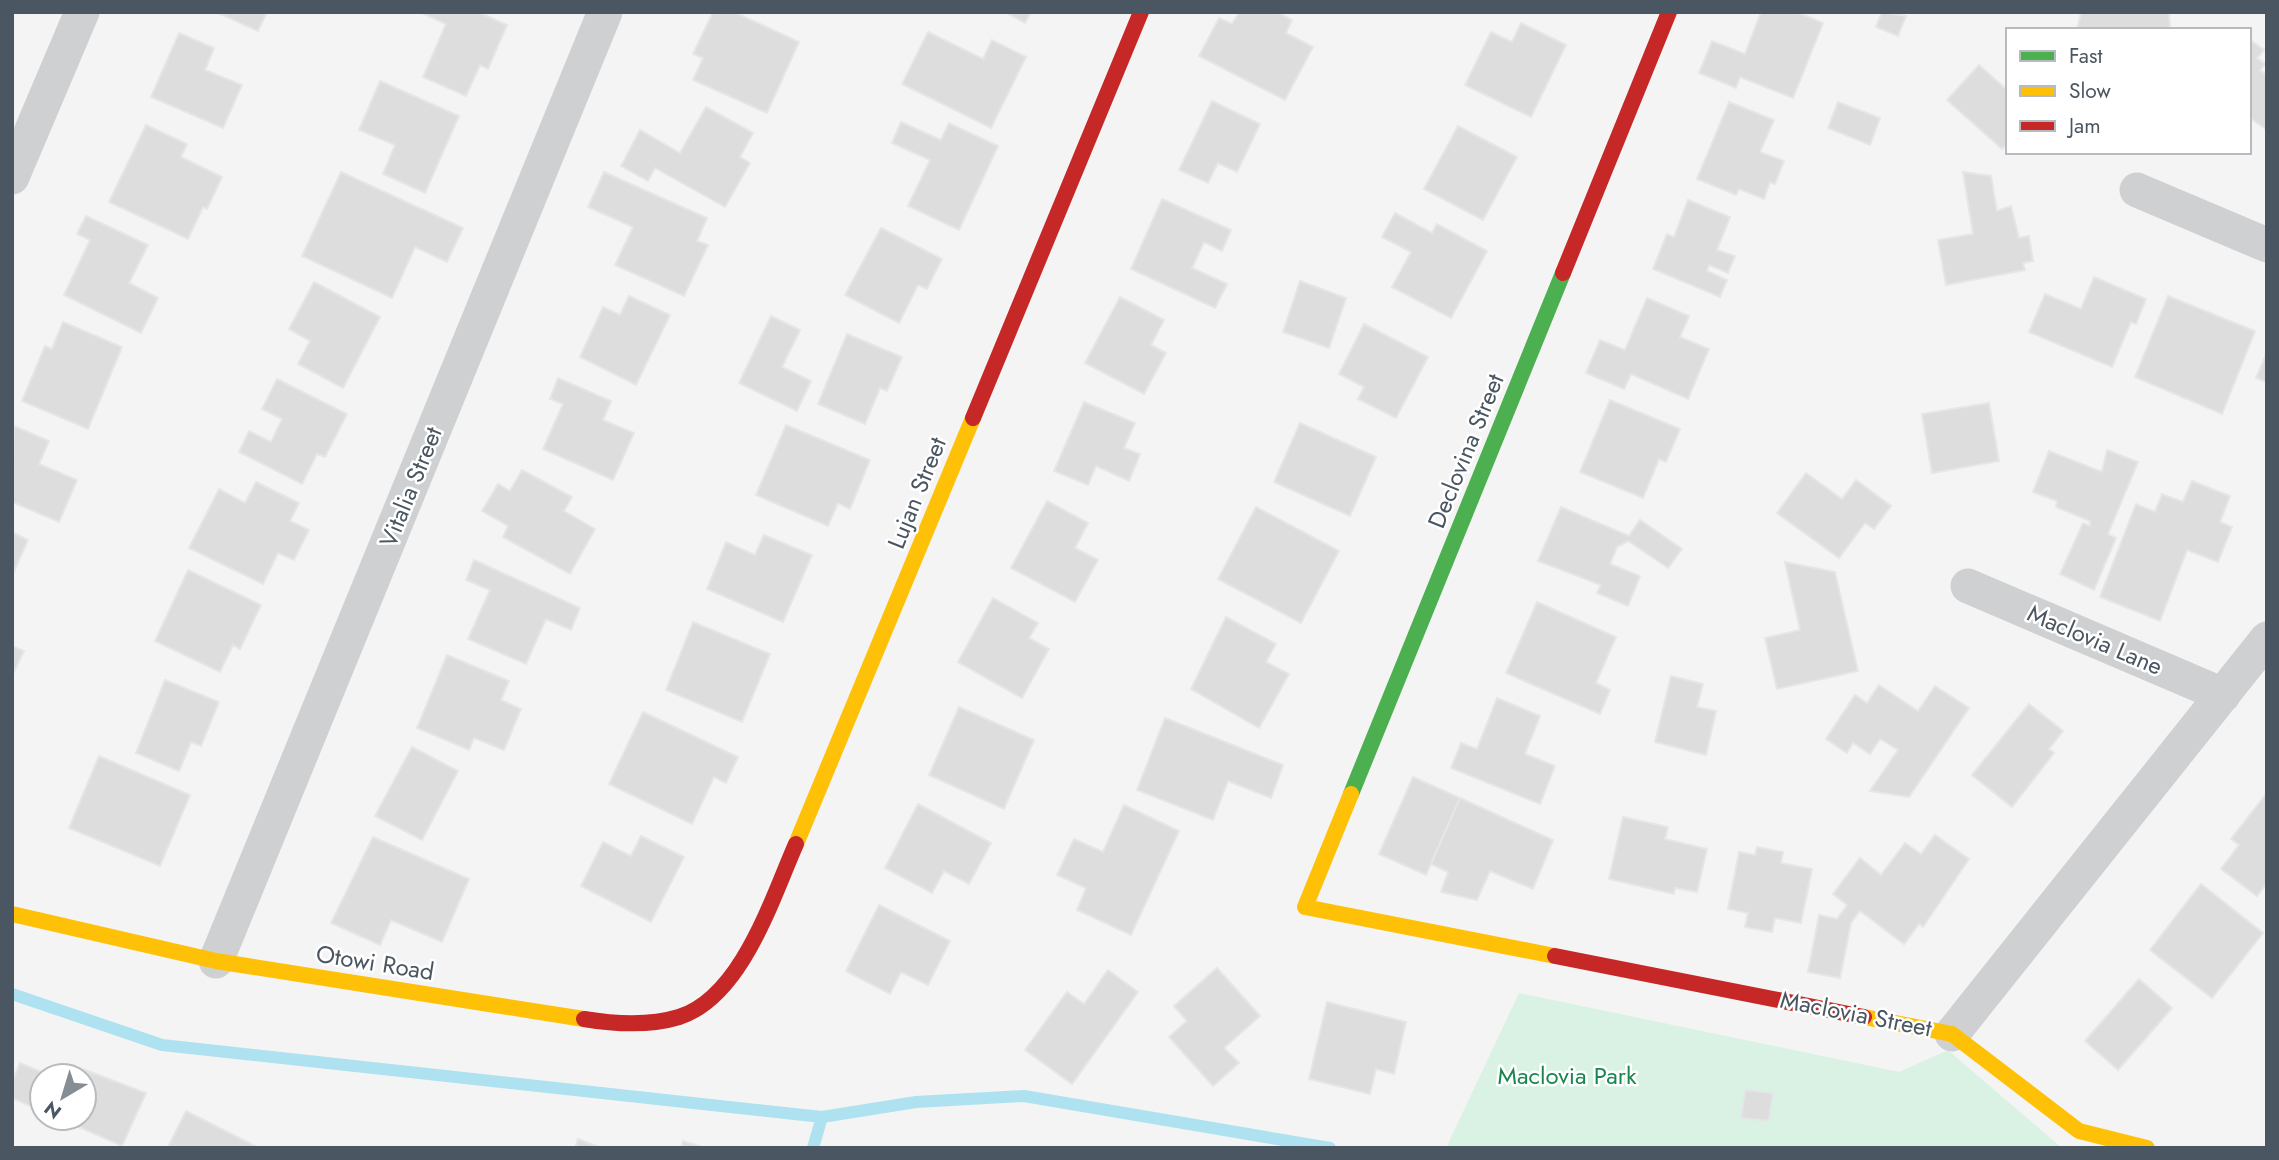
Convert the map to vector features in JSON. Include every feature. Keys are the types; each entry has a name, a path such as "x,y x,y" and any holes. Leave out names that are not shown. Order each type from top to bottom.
{"street":[{"path":"12,177 82,12"},
{"name":"Vitalia Street","path":"216,961 606,12"},
{"name":"Lujan Street","path":"723,984 745,960 821,787 1141,12"},
{"name":"Declovina Street","path":"1305,907 1669,12"},
{"path":"2137,190 2267,245"},
{"name":"Maclovia Lane","path":"1968,586 2223,695"},
{"name":"Maclovia Street","path":"1305,907 1952,1034 2267,639"},
{"name":"Otowi Road","path":"12,914 216,961 603,1022 647,1023 683,1017 723,984"},
{"path":"1952,1034 2078,1130 2147,1148"}],"green space":[{"name":"Maclovia Park","path":"1519,993 1899,1072 1948,1050 2062,1148 1446,1148"}],"building":[{"path":"216,12 267,12 258,31"},
{"path":"420,12 478,12 507,25 488,69 480,65 466,96 423,77 446,24"},
{"path":"713,12 734,12 799,42 767,113 693,80 703,58 693,54"},
{"path":"1005,12 1031,12 1025,23"},
{"path":"1239,12 1277,12 1292,20 1286,33 1313,47 1285,100 1199,56 1219,18 1232,24"},
{"path":"1761,12 1797,12 1823,23 1793,98 1740,77 1736,88 1699,73 1712,41 1745,54"},
{"path":"1882,12 1906,16 1898,36 1876,27"},
{"path":"2081,12 2169,12 2170,28 2077,28"},
{"path":"1521,23 1566,45 1531,117 1465,85 1491,32 1512,42"},
{"path":"928,32 983,59 992,40 1026,57 991,128 902,84"},
{"path":"179,33 214,48 205,70 242,85 223,128 151,97"},
{"path":"2251,40 2264,50 2257,58 2265,64 2260,70 2267,75 2267,130 2251,118"},
{"path":"1979,65 2006,89 2006,145 2002,149 1947,100"},
{"path":"380,81 459,116 425,193 383,174 395,145 359,130"},
{"path":"1212,101 1260,124 1237,172 1218,163 1208,183 1179,170"},
{"path":"1729,102 1774,120 1760,152 1784,161 1775,184 1770,182 1764,199 1739,189 1736,195 1697,179"},
{"path":"1838,102 1880,118 1870,145 1828,128"},
{"path":"706,107 753,133 740,157 750,163 725,207 655,168 648,181 621,166 640,130 680,153"},
{"path":"901,122 941,140 949,123 998,146 959,230 908,206 930,160 892,143"},
{"path":"146,125 187,144 181,157 222,177 207,209 203,207 188,239 109,202"},
{"path":"1458,126 1517,157 1483,220 1424,189"},
{"path":"341,172 463,228 447,262 415,247 392,298 302,256"},
{"path":"604,172 707,218 697,241 708,245 684,296 615,265 633,227 588,207"},
{"path":"1963,172 1991,176 1997,211 2011,206 2019,238 2029,236 2033,261 2023,263 2025,270 1946,285 1938,240 1973,234"},
{"path":"1162,199 1231,230 1222,251 1204,242 1192,268 1227,284 1215,308 1131,269"},
{"path":"1688,200 1730,217 1717,250 1735,256 1728,273 1709,265 1707,271 1727,280 1720,297 1653,269 1667,234 1674,237"},
{"path":"1395,213 1432,233 1437,224 1487,251 1451,318 1392,287 1411,252 1382,237"},
{"path":"86,216 148,245 129,283 158,298 141,333 64,295 90,240 77,234"},
{"path":"881,228 942,259 927,289 918,285 899,323 845,295"},
{"path":"2094,277 2146,299 2136,324 2131,322 2112,367 2029,332 2045,294 2081,309"},
{"path":"1300,281 1346,298 1329,348 1283,332"},
{"path":"314,282 380,317 343,388 298,364 310,341 289,329"},
{"path":"629,296 670,315 636,385 580,357 603,307 620,315"},
{"path":"2168,296 2255,331 2222,414 2135,377"},
{"path":"1120,297 1164,320 1151,345 1166,353 1144,394 1085,363"},
{"path":"1647,298 1689,316 1680,337 1709,349 1688,399 1631,374 1624,389 1586,373 1600,340 1625,350"},
{"path":"771,316 800,330 782,367 811,381 797,411 739,383"},
{"path":"63,322 122,347 88,429 22,401 45,346 52,349"},
{"path":"1364,324 1428,357 1396,418 1358,399 1364,387 1339,374"},
{"path":"847,334 902,357 887,391 880,388 865,424 818,404"},
{"path":"2267,352 2267,382 2256,378"},
{"path":"558,378 611,401 603,420 634,433 613,480 543,449 563,404 550,399"},
{"path":"277,379 347,414 325,457 317,454 302,484 239,452 249,431 271,442 282,419 262,409"},
{"path":"1610,400 1680,429 1666,462 1659,459 1643,498 1580,472"},
{"path":"1084,402 1135,423 1124,448 1140,454 1129,481 1096,466 1088,485 1054,471"},
{"path":"1989,403 1999,461 1932,473 1922,414"},
{"path":"1300,423 1376,457 1350,516 1274,482"},
{"path":"786,425 870,460 850,509 838,503 828,526 756,495"},
{"path":"14,426 49,441 39,464 77,480 59,522 12,502"},
{"path":"2107,450 2138,462 2108,534 2116,538 2094,590 2060,574 2083,523 2090,526 2090,521 2056,507 2057,501 2033,492 2049,451 2102,472"},
{"path":"522,470 572,497 564,511 595,529 570,574 503,537 508,526 482,511 498,484 510,491"},
{"path":"1806,473 1842,499 1856,480 1891,506 1874,529 1865,523 1839,558 1777,513"},
{"path":"2192,481 2230,496 2220,522 2232,527 2218,562 2187,550 2160,621 2100,597 2136,504 2155,512 2162,494 2183,502"},
{"path":"256,482 299,503 290,521 309,530 294,560 278,553 263,584 189,548 219,489 245,503"},
{"path":"1047,501 1088,523 1075,548 1098,560 1075,602 1011,568"},
{"path":"1256,507 1339,551 1301,623 1218,579"},
{"path":"1561,507 1629,536 1640,520 1682,549 1668,568 1628,541 1617,547 1610,564 1640,576 1628,606 1597,593 1601,585 1538,561"},
{"path":"12,532 28,540 12,576"},
{"path":"764,535 812,555 783,622 707,589 726,542 755,555"},
{"path":"474,560 580,608 571,630 546,619 526,664 468,639 490,590 466,580"},
{"path":"1785,562 1835,572 1858,671 1777,689 1765,638 1800,630"},
{"path":"188,570 261,605 240,649 233,645 220,672 155,641"},
{"path":"993,598 1038,623 1029,638 1049,649 1022,698 958,662"},
{"path":"1537,602 1616,637 1596,683 1610,690 1600,714 1506,673"},
{"path":"1226,617 1276,644 1266,662 1289,674 1259,728 1191,689"},
{"path":"693,622 770,654 742,722 666,690"},
{"path":"12,646 24,651 12,676"},
{"path":"447,655 509,681 501,700 521,709 504,750 474,738 469,750 417,728"},
{"path":"1671,676 1703,684 1697,707 1716,711 1706,755 1655,742"},
{"path":"165,680 219,702 201,746 191,742 179,771 136,753"},
{"path":"1879,685 1918,711 1935,686 1969,708 1909,797 1870,791 1898,750 1880,739 1870,754 1853,743 1847,753 1826,739 1855,695 1867,703"},
{"path":"1497,698 1540,716 1525,754 1555,766 1540,804 1451,768 1461,743 1477,749"},
{"path":"2029,704 2063,731 2049,749 2054,753 2012,807 1972,775"},
{"path":"959,707 1034,740 1004,809 929,775"},
{"path":"643,712 738,757 726,783 714,777 692,824 609,784"},
{"path":"1165,718 1283,765 1271,798 1228,781 1213,820 1137,790"},
{"path":"412,747 458,771 422,840 375,816"},
{"path":"99,756 190,795 160,866 69,828"},
{"path":"1413,777 1460,798 1426,875 1379,854"},
{"path":"2266,794 2267,883 2257,896 2221,869 2239,845 2231,839"},
{"path":"1460,798 1553,840 1533,889 1490,871 1477,900 1441,892 1448,872 1431,864"},
{"path":"918,804 991,843 969,884 944,871 932,893 885,868"},
{"path":"1124,805 1179,831 1131,935 1077,910 1086,888 1057,875 1074,839 1103,852"},
{"path":"1623,817 1668,827 1665,839 1707,849 1697,892 1675,888 1674,894 1609,879"},
{"path":"1935,835 1969,859 1923,927 1919,924 1904,944 1860,911 1851,923 1840,978 1808,972 1819,915 1837,919 1847,905 1833,894 1860,858 1881,875 1905,843 1921,854"},
{"path":"641,836 684,857 651,922 581,886 603,842 631,856"},
{"path":"373,837 469,879 442,942 391,920 380,945 331,923"},
{"path":"1757,847 1783,852 1781,863 1812,869 1801,923 1775,918 1772,932 1745,927 1748,913 1728,909 1739,852 1755,855"},
{"path":"2201,884 2263,933 2212,998 2150,950"},
{"path":"879,905 950,941 928,985 901,972 890,994 846,971"},
{"path":"1217,968 1260,1016 1224,1048 1239,1063 1213,1086 1169,1037 1187,1021 1174,1006"},
{"path":"1108,970 1138,992 1072,1084 1025,1050 1067,992 1084,1004"},
{"path":"2139,979 2172,1008 2118,1070 2085,1041"},
{"path":"1327,1002 1406,1022 1394,1074 1376,1069 1370,1094 1309,1079"},
{"path":"20,1063 28,1066 28,1105 12,1098 12,1082"},
{"path":"98,1075 146,1093 122,1146 90,1132 98,1132"},
{"path":"1745,1090 1773,1093 1769,1121 1741,1118"},
{"path":"186,1111 259,1148 168,1147"},
{"path":"578,1139 601,1148 575,1148"},
{"path":"683,1141 705,1148 681,1148"}],"waterway":[{"path":"12,994 162,1045 822,1117 916,1102 1024,1096 1330,1148"},
{"path":"813,1148 822,1117"}],"traffic: fast":[{"path":"1351,794 1563,273"}],"traffic: slow":[{"path":"796,844 973,418"},
{"path":"1351,794 1305,907 1555,956"},
{"path":"12,914 216,961 584,1019"},
{"path":"1864,1017 1952,1034 2079,1131 2147,1148"}],"traffic: jam":[{"path":"973,418 1141,12"},
{"path":"1563,273 1669,12"},
{"path":"584,1019 620,1023 656,1022 679,1017 701,1006 720,989 752,943 796,844"},
{"path":"1555,956 1864,1017"}]}
